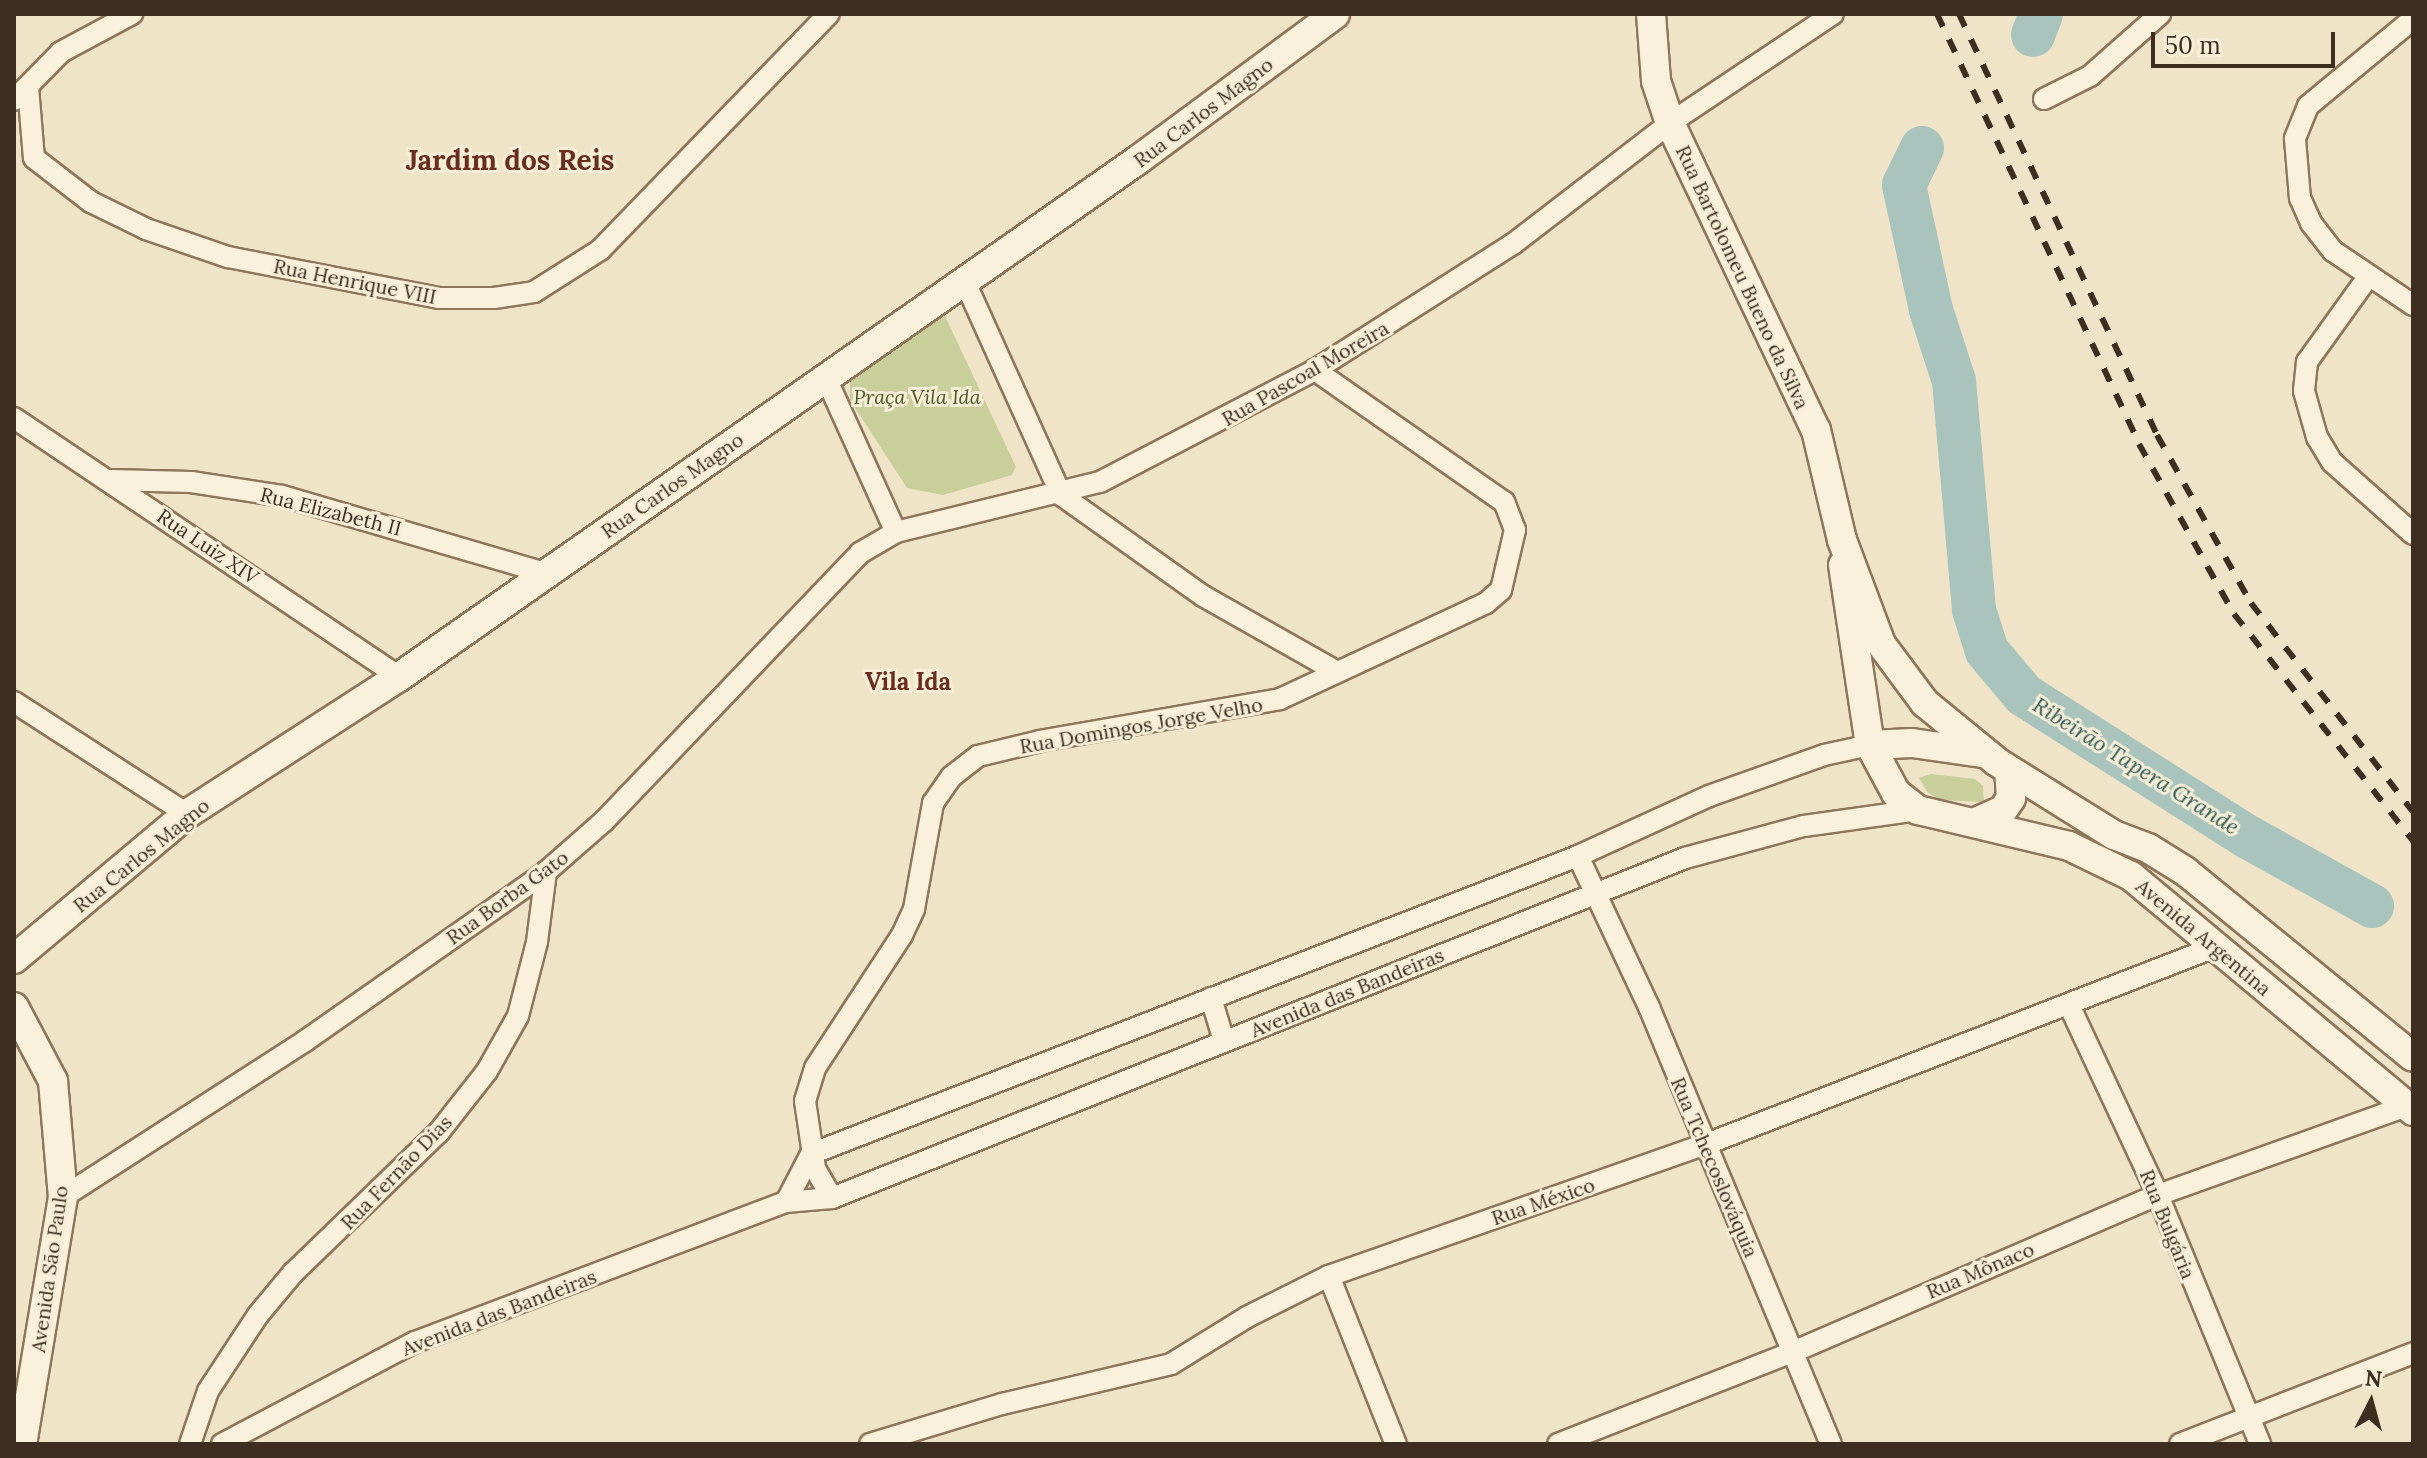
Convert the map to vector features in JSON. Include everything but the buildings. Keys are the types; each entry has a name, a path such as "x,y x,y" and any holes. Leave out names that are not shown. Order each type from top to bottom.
{"street":[{"path":"21,94 61,52 132,14"},
{"name":"Rua Henrique VIII","path":"21,94 24,158 91,202 146,229 228,257 439,298 494,298 534,292 600,250 829,14"},
{"name":"Rua Carlos Magno","path":"14,959 187,814 399,677 965,282 1335,14"},
{"name":"Rua Bartolomeu Bueno da Silva","path":"1651,14 1656,81 1670,123 1816,430 1842,540 1881,644 1925,703 1998,762"},
{"name":"Rua Pascoal Moreira","path":"896,532 1061,495 1138,464 1315,370 1513,244 1670,123 1833,14"},
{"path":"2044,99 2090,76 2160,14"},
{"path":"2413,19 2308,106 2295,139 2300,198 2311,223 2333,251 2413,305"},
{"path":"2368,277 2307,362 2304,391 2317,437 2332,462 2413,534"},
{"path":"965,282 1061,495 1203,596 1334,670"},
{"name":"Rua Domingos Jorge Velho","path":"811,1154 805,1101 815,1068 902,935 914,909 933,803 951,777 978,756 1040,741 1251,708 1280,699 1334,670 1486,603 1508,574 1515,530 1493,490 1315,370"},
{"path":"826,378 896,532"},
{"name":"Rua Luiz XIV","path":"14,418 111,480 399,677"},
{"name":"Rua Elizabeth II","path":"111,480 191,482 282,496 546,573"},
{"name":"Rua Borba Gato","path":"63,1197 305,1041 546,872 604,821 860,553 896,532"},
{"name":"Rua Bartolomeu Bueno da Silva","path":"1842,540 1843,594 1870,745 1896,793 1918,810"},
{"path":"14,702 187,814"},
{"path":"1870,745 1962,747 1998,762 2011,798 2003,810 1978,821"},
{"name":"Avenida das Bandeiras","path":"811,1154 1578,856 1709,796 1824,755 1870,745"},
{"name":"Avenida Argentina","path":"1998,762 2114,835 2148,848 2185,871 2413,1057"},
{"name":"Avenida das Bandeiras","path":"222,1444 415,1342 786,1202 832,1198 1594,892 1752,837 1918,810"},
{"name":"Avenida Argentina","path":"1918,810 1978,821 2069,846 2131,876 2410,1109"},
{"name":"Rua Tchecoslováquia","path":"1578,856 1649,1007 1704,1145 1795,1351 1831,1444"},
{"name":"Rua Fernão Dias","path":"190,1444 208,1391 258,1315 293,1273 439,1132 487,1071 518,1016 537,942 546,872"},
{"name":"Rua México","path":"875,1443 1002,1404 1171,1364 1247,1317 1329,1276 1704,1145 2070,1007 2215,947"},
{"path":"1211,998 1224,1041"},
{"name":"Avenida São Paulo","path":"14,1007 53,1081 63,1197 22,1444"},
{"name":"Rua Bulgária","path":"2070,1007 2158,1195 2260,1444"},
{"name":"Rua Mônaco","path":"1558,1444 1795,1351 2158,1195 2410,1109"},
{"path":"811,1154 832,1198"},
{"path":"786,1202 811,1154"},
{"path":"1329,1276 1396,1444"},
{"path":"2180,1444 2413,1353"}],"green space":[{"name":"Praça Vila Ida","path":"945,316 1016,467 1012,475 943,495 907,488 850,400 850,374 895,338"},
{"path":"1931,774 1975,779 1983,786 1984,802 1941,800 1928,793 1919,778"}],"waterway":[{"name":"Ribeirão Tapera Grande","path":"2033,35 2041,14"},
{"name":"Ribeirão Tapera Grande","path":"1922,148 1904,185 1931,310 1954,381 1974,610 1987,651 2024,695 2248,837 2372,906"}],"railway":[{"path":"1937,14 2139,444 2234,614 2413,841"},
{"path":"1959,14 2157,435 2251,603 2413,812"}],"district":[{"name":"Jardim dos Reis","path":"510,160"},
{"name":"Vila Ida","path":"908,682"}]}
